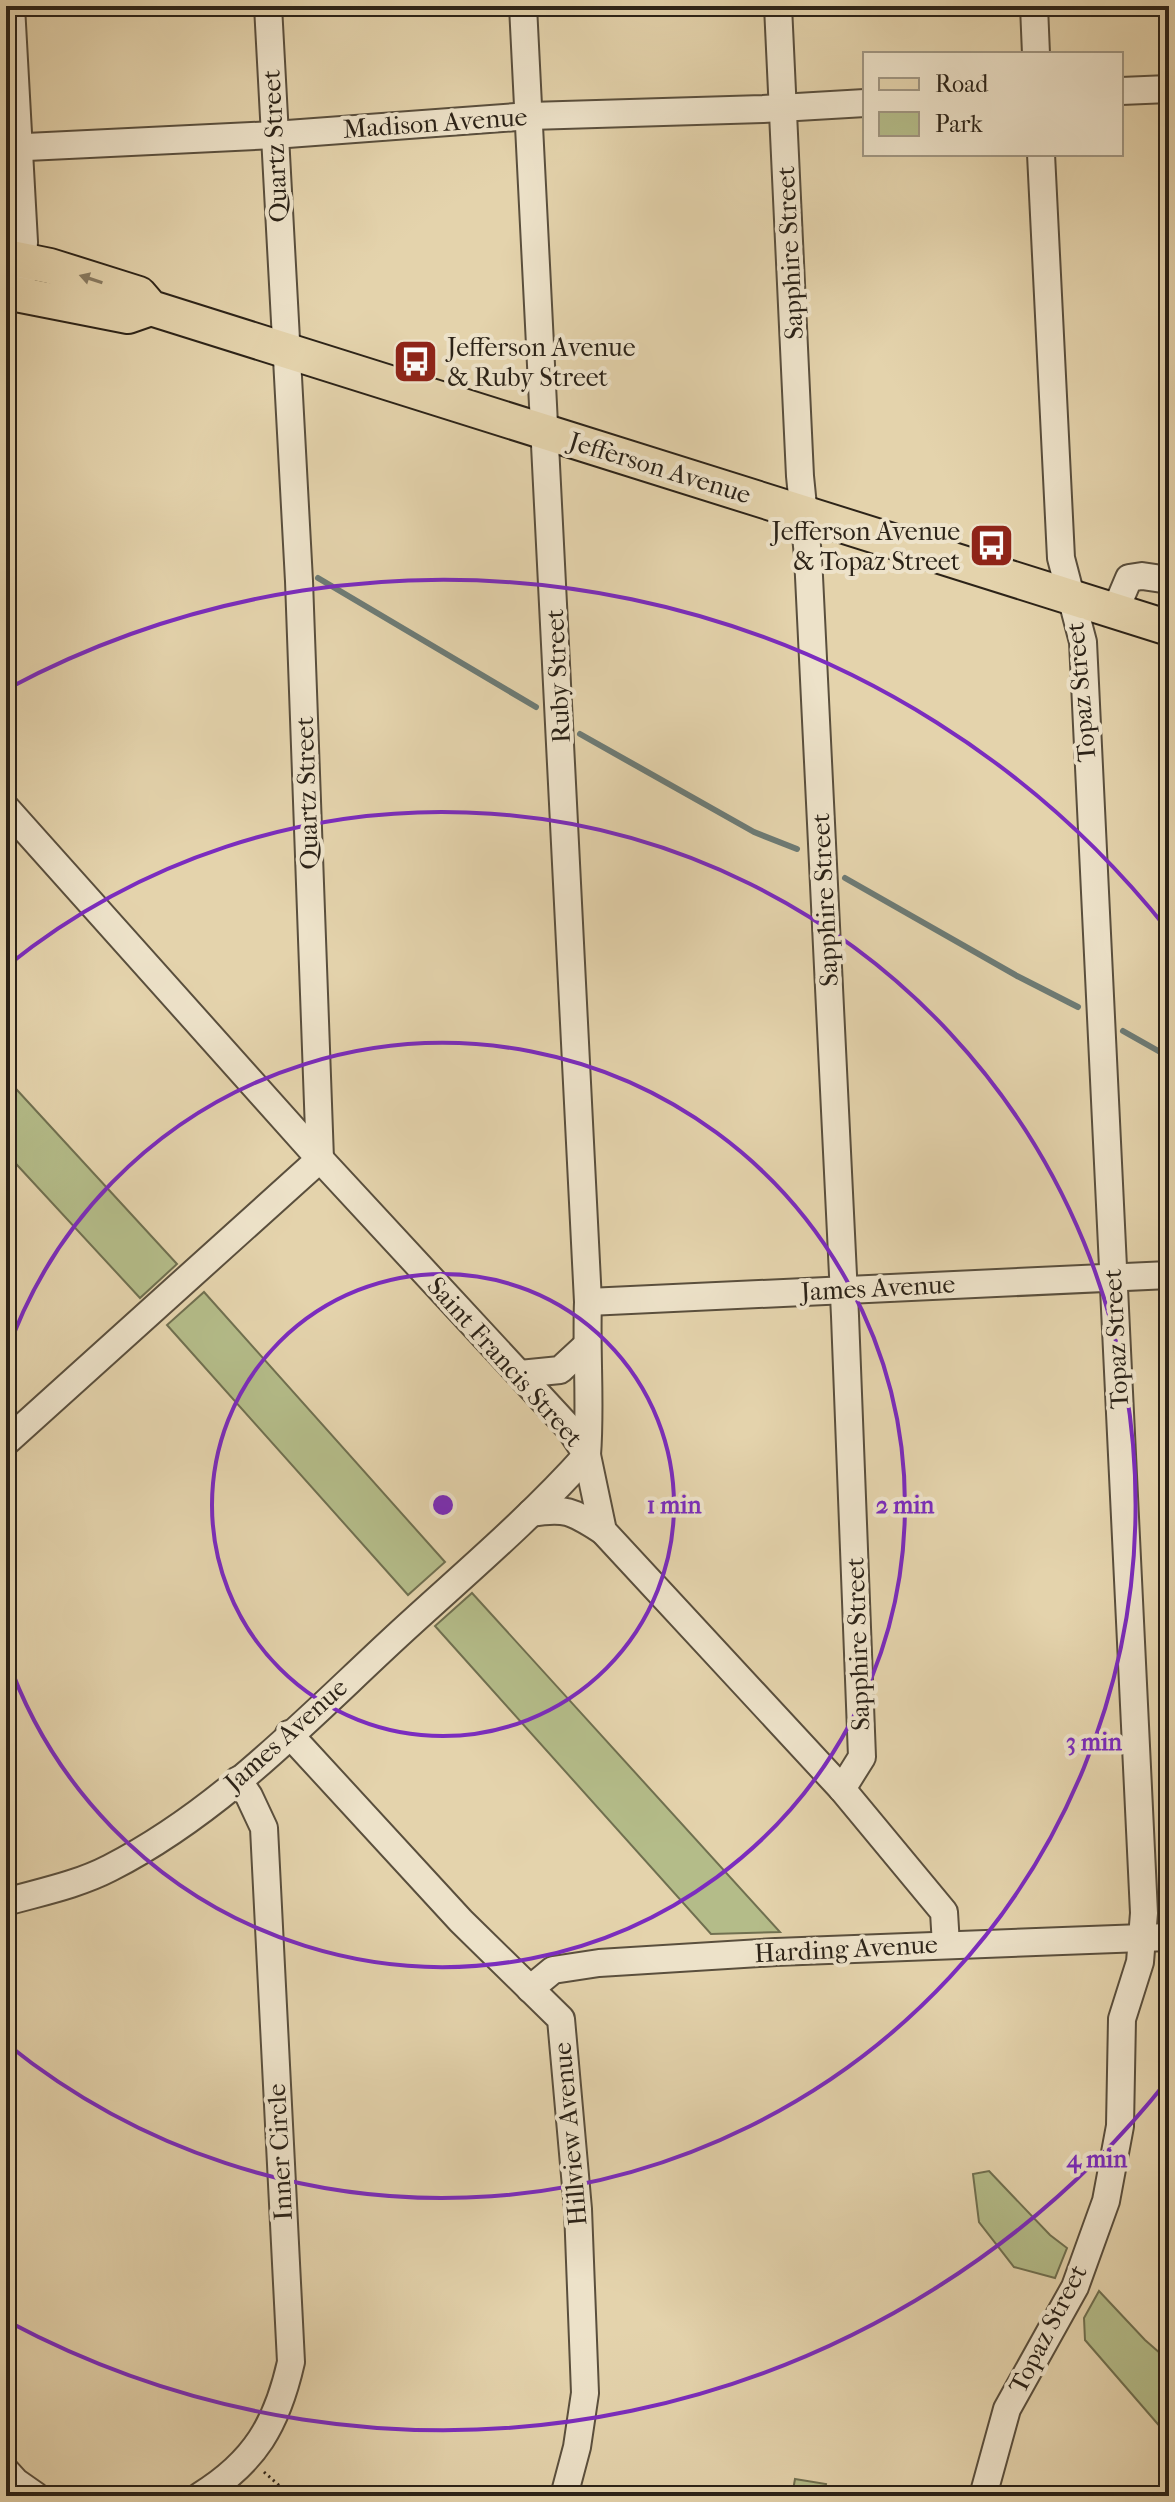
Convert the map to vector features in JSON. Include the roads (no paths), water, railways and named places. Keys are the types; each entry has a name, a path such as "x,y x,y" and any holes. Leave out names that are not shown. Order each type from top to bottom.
{"main road":[{"name":"Jefferson Avenue","path":"15,258 139,294 151,308 1169,628"},
{"name":"Jefferson Avenue","path":"13,293 128,316 151,308"}],"street":[{"path":"11,6 13,293"},
{"name":"Quartz Street","path":"268,6 299,581 320,1159"},
{"name":"Ruby Street","path":"523,6 588,1302 586,1346 590,1418 587,1455"},
{"name":"Sapphire Street","path":"778,6 843,1289 862,1757 842,1789"},
{"path":"1034,6 1036,52"},
{"path":"1123,91 1169,89"},
{"name":"Madison Avenue","path":"12,148 274,135 530,116 863,103"},
{"name":"Topaz Street","path":"983,2496 1007,2409 1075,2287 1106,2201 1120,2126 1122,2019 1140,1962 1144,1913 1083,642 1061,558 1041,156"},
{"path":"1115,611 1129,578 1142,576 1169,580"},
{"name":"Saint Francis Street","path":"6,808 320,1159 569,1428 587,1455 603,1531"},
{"path":"6,1442 320,1159"},
{"name":"James Avenue","path":"588,1302 1169,1275"},
{"path":"520,1374 560,1370 586,1346"},
{"name":"James Avenue","path":"6,1902 68,1886 110,1868 181,1825 289,1734 531,1513 587,1455"},
{"path":"531,1513 557,1509 581,1516 603,1531 842,1789 944,1912 946,1945"},
{"name":"Hillview Avenue","path":"289,1734 461,1921 561,2019 578,2209 585,2393 577,2447 564,2496"},
{"name":"Inner Circle","path":"200,2496 225,2480 266,2433 283,2398 291,2362 264,1828 238,1780"},
{"name":"Harding Avenue","path":"530,1989 553,1970 599,1963 1169,1937"},
{"path":"6,2471 36,2496"}],"waterway":[{"path":"318,578 536,707"},
{"path":"580,734 754,832 797,849"},
{"path":"845,878 1017,976 1078,1007"},
{"path":"1123,1031 1169,1057"}],"place":[{"name":"Jefferson Avenue & Ruby Street","path":"416,362"},
{"name":"Jefferson Avenue & Topaz Street","path":"991,546"}]}
